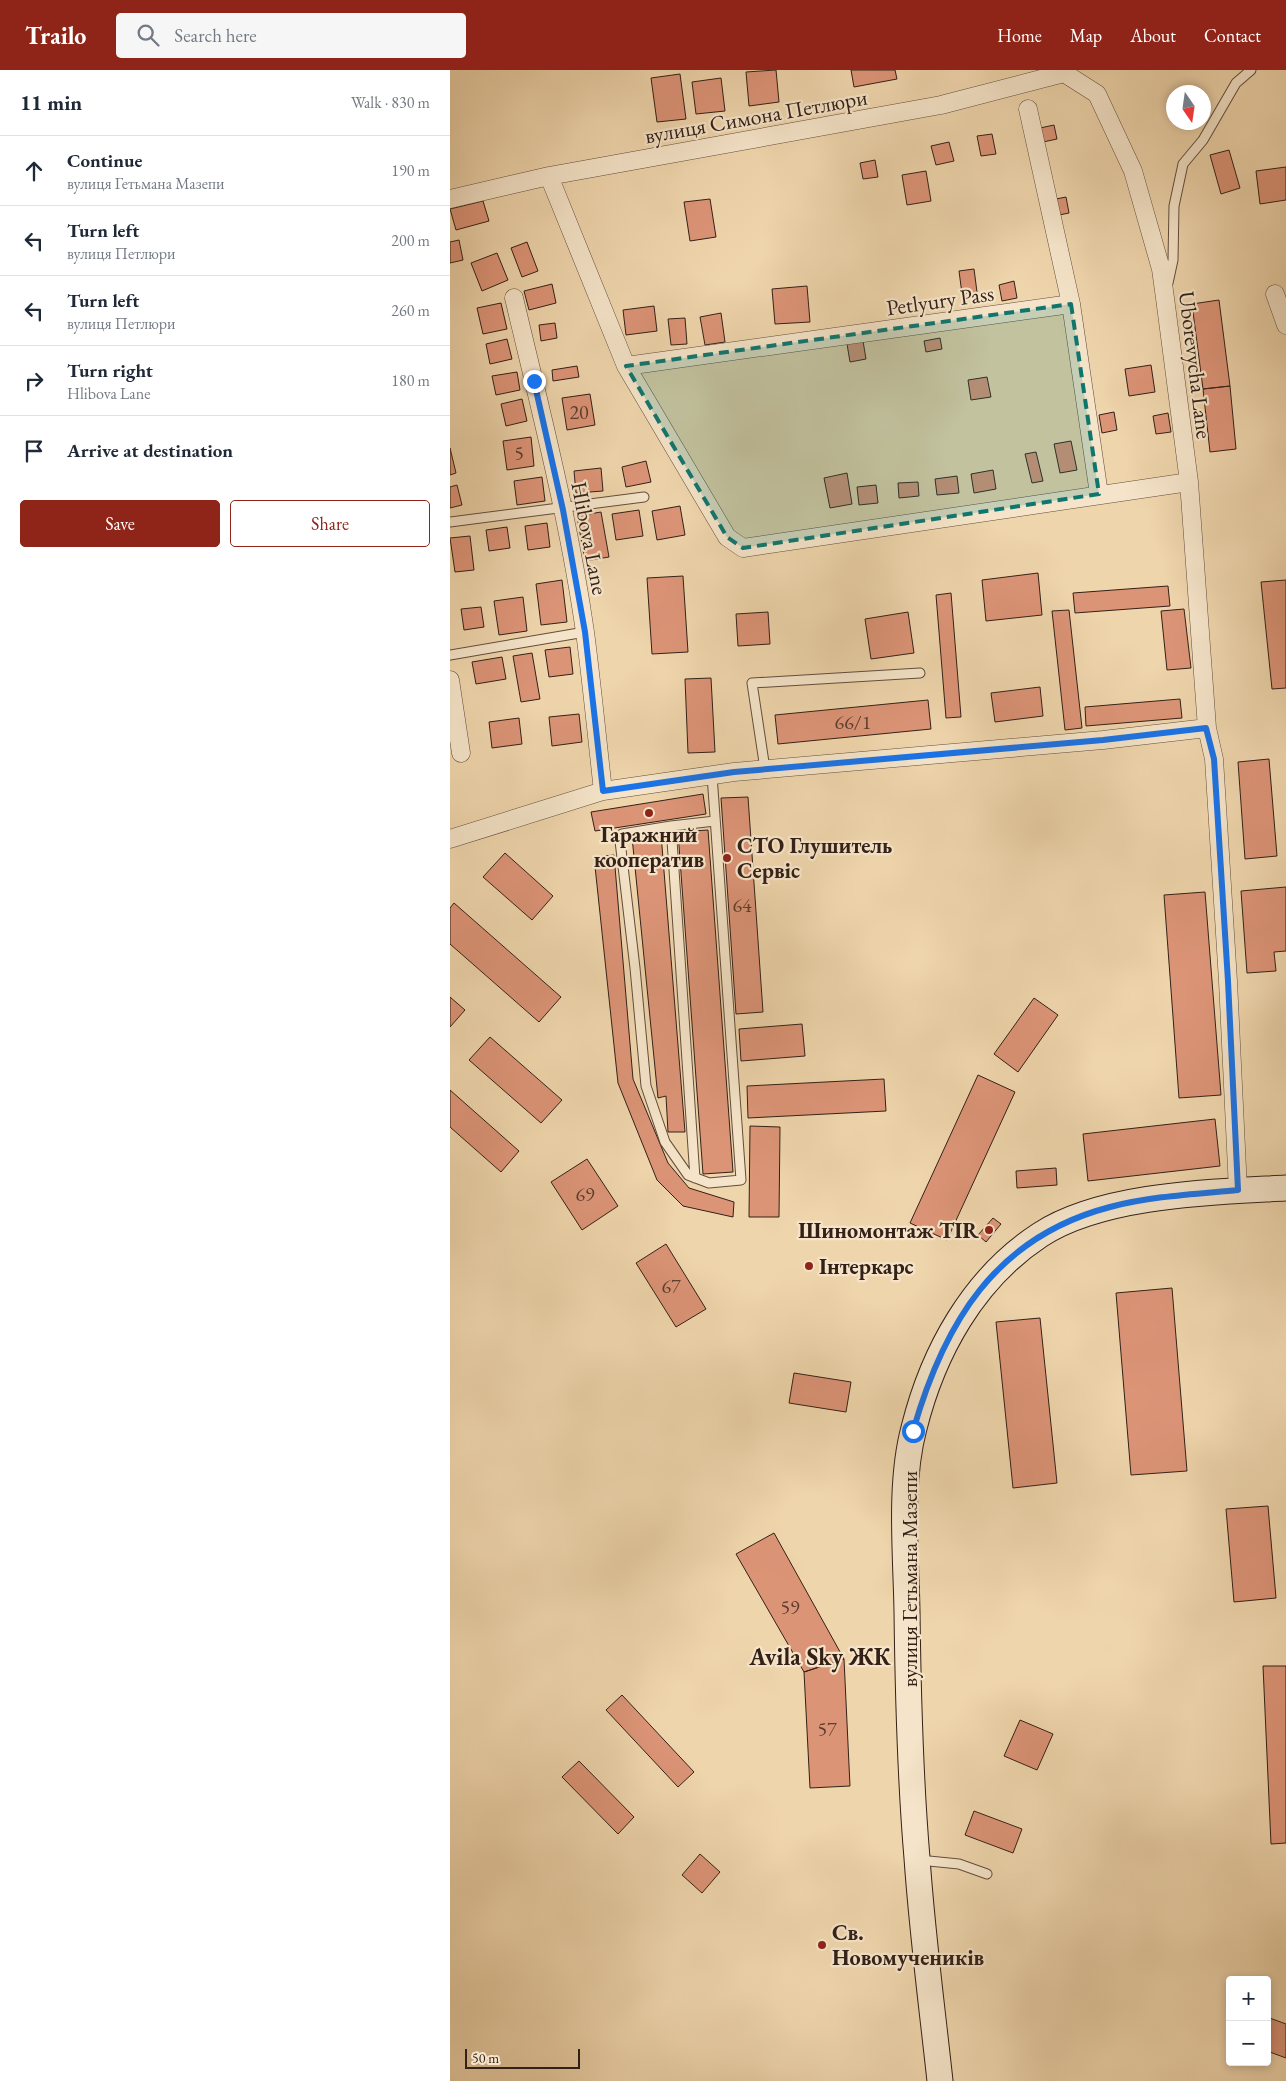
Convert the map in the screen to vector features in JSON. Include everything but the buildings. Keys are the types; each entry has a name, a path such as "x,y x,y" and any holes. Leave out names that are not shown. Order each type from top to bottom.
{"main road":[{"name":"вулиця Гетьмана Мазепи","path":"940,2081 917,1860 909,1741 906,1537 907,1473 913,1431 938,1357 953,1328 976,1294 1002,1265 1041,1234 1078,1217 1111,1207 1161,1197 1286,1188"}],"street":[{"name":"Uborevycha Lane","path":"1038,76 1064,73 1097,94 1133,171 1161,269 1189,482 1206,728 1214,759 1228,981 1238,1190"},
{"name":"вулиця Симона Петлюри","path":"450,199 548,176 941,105 1038,76"},
{"path":"1028,109 1071,304 1099,494"},
{"path":"548,176 626,366 727,537 743,548 1189,482"},
{"path":"1275,294 1286,325"},
{"name":"Hlibova Lane","path":"514,298 563,510 585,632 603,791"},
{"name":"Petlyury Pass","path":"626,366 1071,304"},
{"path":"450,680 461,753"},
{"path":"450,840 603,791 765,769 1103,740 1206,728"}],"lane":[{"path":"1165,298 1174,260 1174,206 1183,164 1203,140 1236,82 1251,70"},
{"path":"450,522 563,510 644,497"},
{"path":"450,655 585,632"},
{"path":"765,769 752,683 920,673"},
{"path":"712,775 741,1180 709,1183 688,1175 665,1142 646,1086 635,968 620,841 622,834 715,821"},
{"path":"671,826 696,1178"},
{"path":"917,1860 959,1864 987,1874"}],"highlighted area":[{"path":"1071,304 1099,494 743,548 727,537 626,366"}],"place":[{"name":"Гаражний кооператив","path":"649,813"},
{"name":"СТО Глушитель Сервіс","path":"727,858"},
{"name":"Шиномонтаж TIR","path":"989,1230"},
{"name":"Інтеркарс","path":"809,1266"},
{"name":"Св. Новомучеників","path":"822,1945"}],"district":[{"name":"Avila Sky ЖК","path":"820,1657"}],"route":[{"path":"534,381 563,510 585,632 603,791 734,772 1103,740 1206,728 1214,759 1228,981 1238,1190 1161,1197 1111,1207 1078,1217 1041,1234 1002,1265 976,1294 953,1328 938,1357 913,1431"}]}
